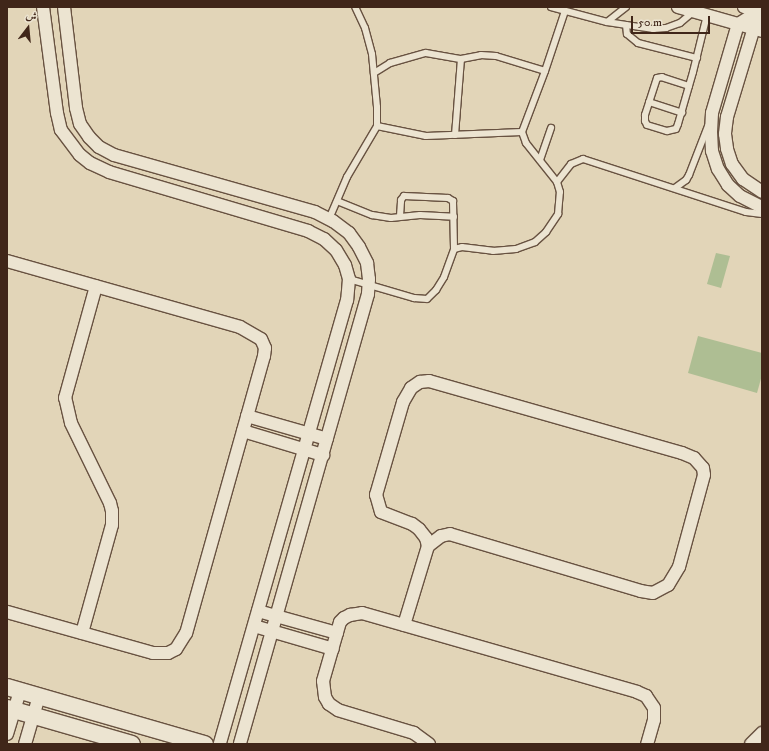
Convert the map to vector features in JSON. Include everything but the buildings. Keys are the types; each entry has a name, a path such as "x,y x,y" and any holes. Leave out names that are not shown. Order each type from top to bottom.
{"street":[{"path":"43,7 57,113 64,135 80,155 90,163 109,172 308,231 324,239 336,250 345,265 349,279 347,300 220,744"},
{"path":"64,7 74,91 80,124 89,137 99,147 114,155 315,212 329,219 349,233 359,246 367,263 369,286 364,308 240,744"},
{"path":"678,7 758,30"},
{"path":"744,7 760,12"},
{"path":"760,12 738,24 712,113 711,132 712,151 718,169 728,185 740,196 762,207"},
{"path":"760,12 758,30 727,117 725,134 727,149 732,164 743,179 762,192"},
{"path":"152,185 160,168"},
{"path":"7,260 240,327 261,339 265,348 186,633 181,643 172,651 161,654 7,612"},
{"path":"82,633 112,525 112,511 110,503 71,423 65,398 66,387 96,286"},
{"path":"404,625 428,546 426,538 419,529 412,524 382,512 376,495 402,402 411,388 420,382 429,381 682,453 700,462 703,468 704,475 679,567 668,585 653,593 641,591 450,534 441,536 428,546"},
{"path":"247,416 327,439"},
{"path":"243,431 322,455"},
{"path":"258,611 337,633"},
{"path":"429,744 414,734 338,710 329,704 325,697 323,681 340,622 350,615 362,613 646,696 654,708 654,720 647,744"},
{"path":"254,626 333,649"},
{"path":"7,734 14,689 205,744"},
{"path":"25,744 40,696"},
{"path":"11,709 132,744"},
{"path":"751,744 762,733"}],"lane":[{"path":"329,219 347,177 377,126 372,54 365,28 355,7"},
{"path":"551,7 607,22 653,29 674,26 693,11"},
{"path":"607,22 626,7"},
{"path":"454,249 462,247 493,251 516,249 534,242 546,232 558,214 560,192 557,182 526,144 522,132 545,71 565,11"},
{"path":"689,86 659,77 656,79 645,121 647,125 667,131 676,129 682,112 697,58 707,15"},
{"path":"626,26 627,34 638,43 697,58"},
{"path":"374,73 390,63 426,53 461,60 482,55 496,56 545,71"},
{"path":"455,135 461,60"},
{"path":"649,102 682,112"},
{"path":"675,188 686,180 689,175 712,113"},
{"path":"377,126 426,136 522,132"},
{"path":"540,160 550,128"},
{"path":"557,182 571,164 583,159 746,212 762,214"},
{"path":"349,279 414,298 427,299 436,290 444,277 454,249 453,201 448,198 416,195 404,196 401,200 400,216"},
{"path":"337,201 372,215 391,218 420,215 454,217"}],"green space":[{"path":"716,253 730,256 721,288 707,284"},
{"path":"698,336 762,353 762,375 757,393 688,373"}]}
